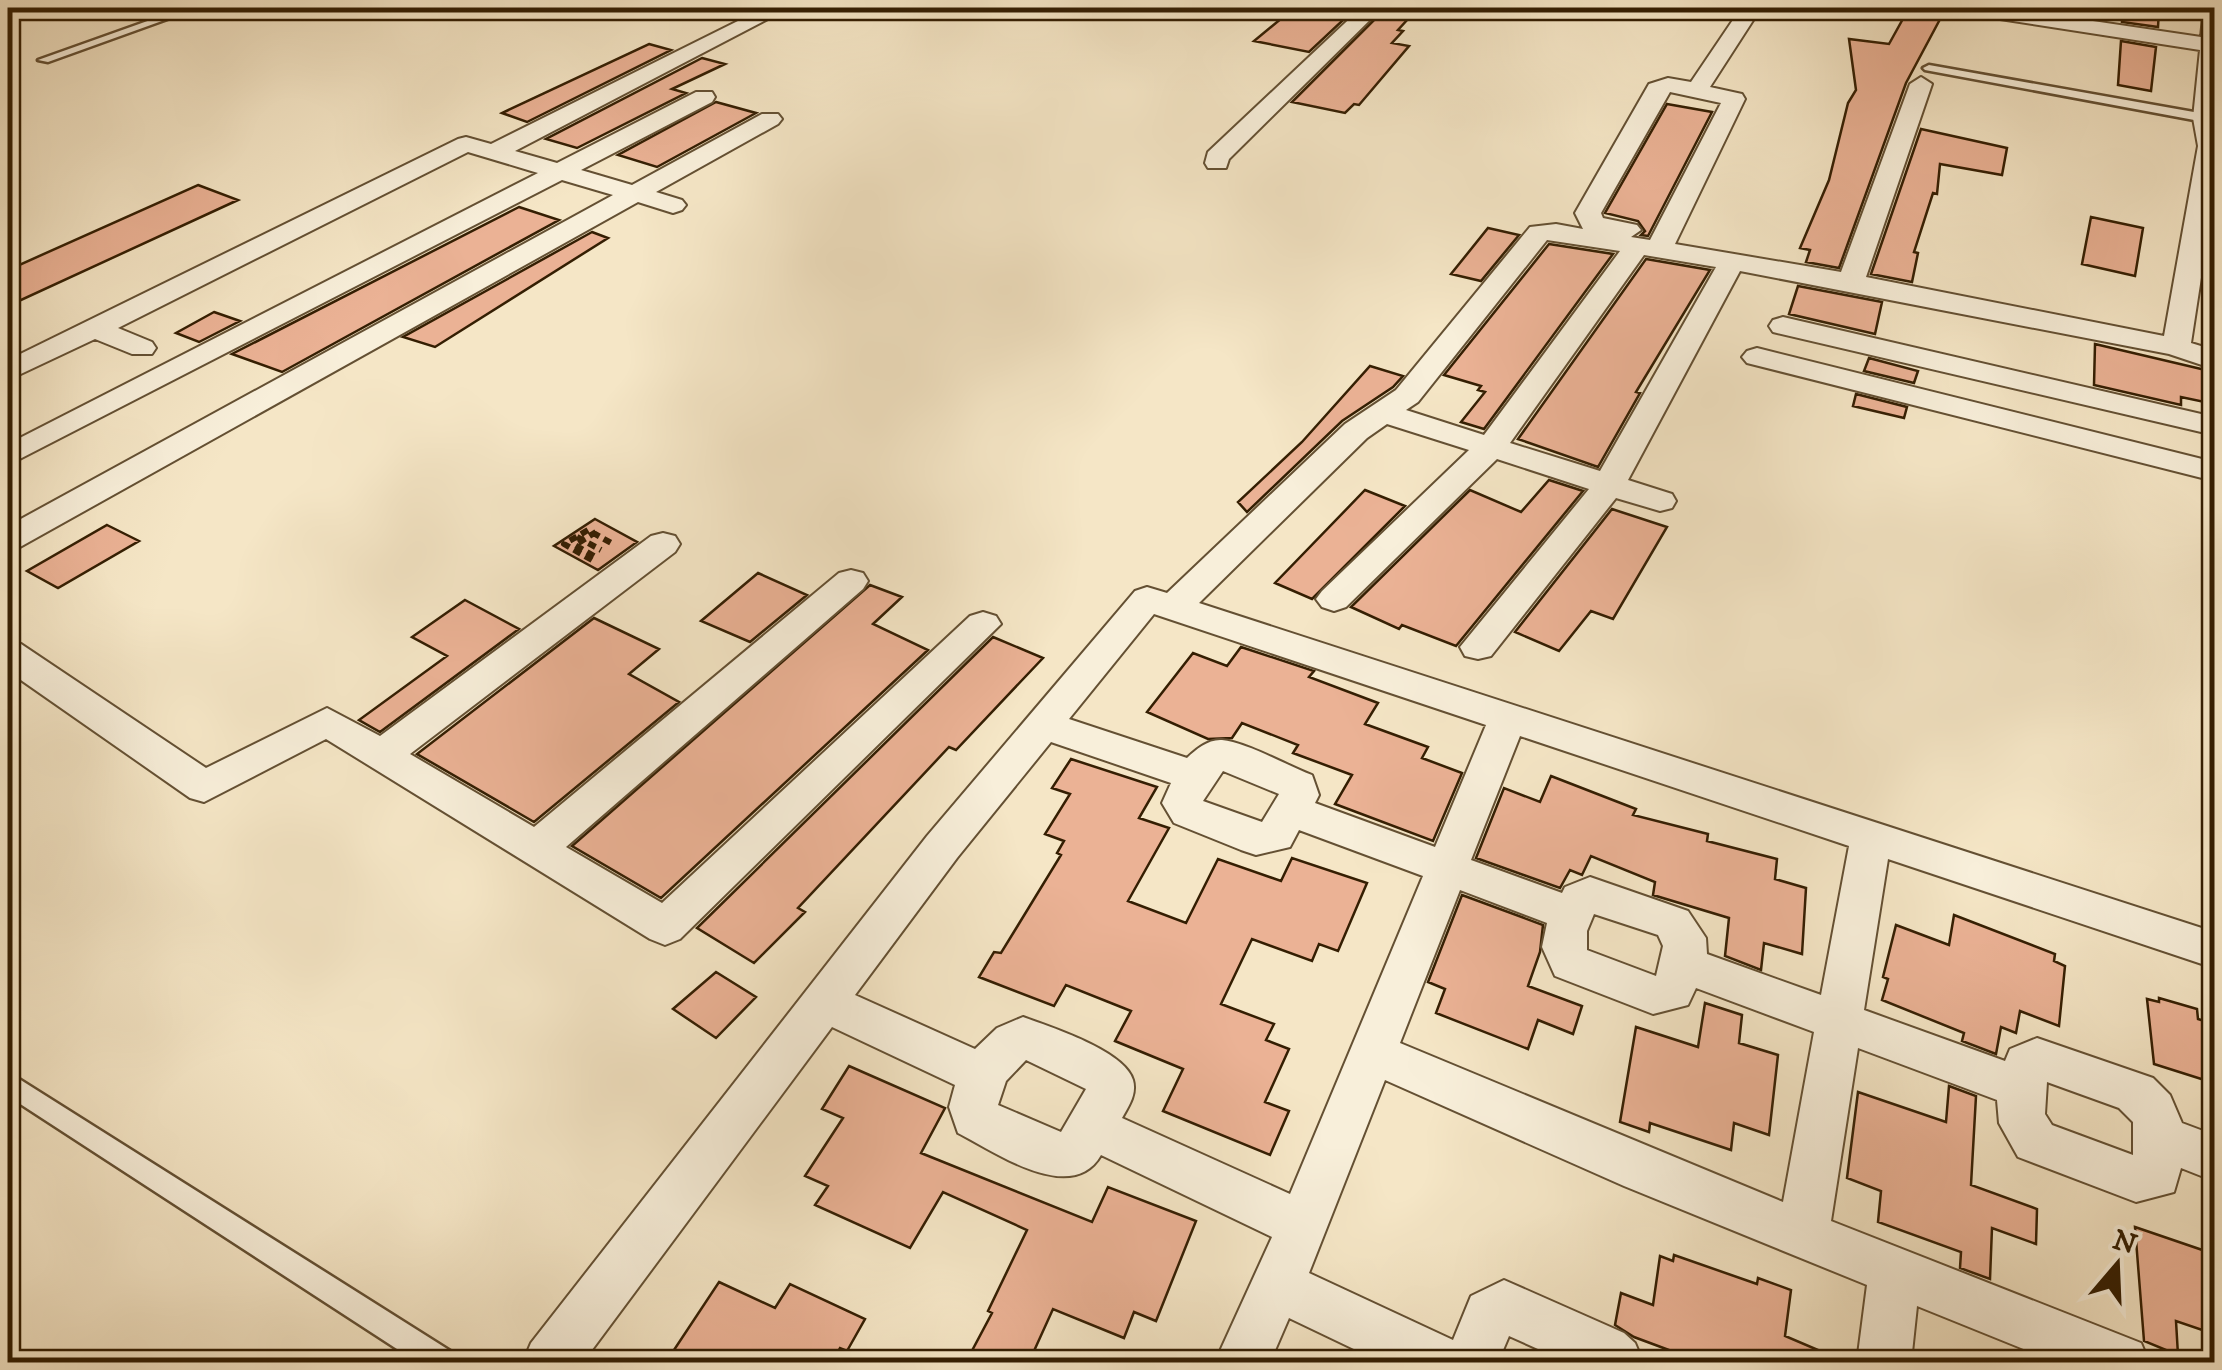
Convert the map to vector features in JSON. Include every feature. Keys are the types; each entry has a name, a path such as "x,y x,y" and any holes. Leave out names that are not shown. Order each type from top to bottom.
{"street":[{"path":"8,15 30,8"},
{"path":"494,152 779,8"},
{"path":"1217,162 1216,157 1372,8"},
{"path":"1696,90 1752,8"},
{"path":"2176,347 2212,147 2205,118 2214,8"},
{"path":"1974,9 2213,46"},
{"path":"1851,282 1925,76"},
{"path":"1334,599 1491,447 1653,244 1734,99 1668,86 1657,90 1588,213 1593,224 1653,244 1732,262 2176,347 2214,360"},
{"path":"8,456 704,97"},
{"path":"8,540 770,119"},
{"path":"8,371 466,144 673,205"},
{"path":"1173,608 1356,431 1407,396 1539,233 1653,244"},
{"path":"1478,647 1609,485 1732,262"},
{"path":"1783,326 2214,426"},
{"path":"94,328 142,348"},
{"path":"1757,357 2214,472"},
{"path":"1384,413 1660,501"},
{"path":"382,754 664,544"},
{"path":"536,849 851,581"},
{"path":"550,1362 942,847 1147,599 2214,950"},
{"path":"8,653 204,788 327,722 665,927 984,624"},
{"path":"1242,1362 1302,1225 1508,718"},
{"path":"1043,725 1196,776"},
{"path":"1229,756 1298,786 1299,795 1275,836 1256,839 1188,812 1182,803 1185,790 1196,776 1209,758 1229,756"},
{"path":"1290,810 1573,914"},
{"path":"1802,1234 1871,837"},
{"path":"1590,894 1673,924 1684,932 1688,942 1672,992 1653,995 1570,963 1562,952 1562,938 1573,914 1580,899 1590,894"},
{"path":"1681,962 2023,1089"},
{"path":"826,1003 986,1076"},
{"path":"1023,1037 1101,1072 1110,1081 1110,1094 1076,1152 1054,1156 975,1118 971,1106 986,1076 1009,1043 1023,1037"},
{"path":"1370,1052 1642,1170 2122,1362"},
{"path":"2037,1058 2136,1093 2150,1103 2158,1116 2156,1176 2136,1180 2036,1140 2023,1128 2019,1110 2023,1089 2027,1064 2037,1058"},
{"path":"1091,1127 1302,1225"},
{"path":"2158,1136 2214,1158"},
{"path":"1884,1362 1894,1271"},
{"path":"1277,1285 1440,1362"},
{"path":"1471,1362 1490,1314 1504,1306 1605,1352 1616,1362"}],"lane":[{"path":"44,60 194,8"},
{"path":"1925,76 2205,118"},
{"path":"8,1082 442,1362"}],"path":[{"path":"608,568 564,544 588,530 620,548"}],"building":[{"path":"1294,8 1356,8 1309,52 1254,41"},
{"path":"1386,8 1418,8 1392,43 1409,46 1359,105 1354,104 1345,113 1292,102"},
{"path":"1909,8 1946,8 1906,83 1839,268 1806,262 1810,250 1800,248 1829,180 1848,103 1856,90 1849,39 1889,44"},
{"path":"2123,8 2159,10 2158,27 2122,22"},
{"path":"2121,41 2156,47 2151,91 2118,85"},
{"path":"649,44 671,50 527,122 502,113"},
{"path":"702,58 725,64 672,89 686,93 577,148 546,139"},
{"path":"716,102 756,113 657,167 618,155"},
{"path":"1667,104 1712,112 1648,236 1641,235 1645,231 1638,221 1605,213"},
{"path":"1921,129 2007,148 2002,175 1940,164 1937,194 1933,193 1914,252 1918,253 1912,282 1871,274"},
{"path":"198,185 238,200 8,306 8,270"},
{"path":"519,207 559,220 282,372 232,354"},
{"path":"2091,217 2143,228 2135,276 2082,264"},
{"path":"1488,228 1519,235 1481,281 1451,274"},
{"path":"592,232 608,238 435,347 403,337"},
{"path":"1549,244 1613,254 1484,429 1461,422 1485,392 1478,390 1481,386 1444,375"},
{"path":"1646,259 1710,270 1636,392 1640,393 1598,467 1518,439"},
{"path":"1798,286 1882,302 1875,334 1789,314"},
{"path":"214,312 240,321 199,342 176,333"},
{"path":"2095,344 2214,372 2214,404 2181,397 2181,405 2094,385"},
{"path":"1869,358 1918,371 1914,383 1864,371"},
{"path":"1370,366 1403,376 1342,421 1247,512 1238,502 1302,442"},
{"path":"1856,394 1907,407 1904,418 1853,406"},
{"path":"1549,480 1583,491 1456,646 1402,625 1399,629 1351,607 1470,490 1521,512"},
{"path":"1365,490 1405,506 1312,599 1275,583"},
{"path":"1612,509 1667,527 1613,619 1591,611 1559,651 1515,632"},
{"path":"595,519 637,542 598,570 554,546"},
{"path":"107,525 139,541 58,588 27,571"},
{"path":"758,573 807,595 750,642 701,621"},
{"path":"870,585 902,597 873,624 928,650 661,898 572,846"},
{"path":"465,600 519,629 380,732 359,720 447,656 412,637"},
{"path":"594,618 659,649 629,674 679,702 534,822 417,754"},
{"path":"993,637 1043,658 956,750 949,747 798,908 805,912 754,963 697,928"},
{"path":"1241,647 1314,671 1309,677 1378,703 1365,724 1428,747 1422,758 1462,773 1433,841 1335,804 1352,775 1293,753 1298,745 1242,723 1232,738 1208,739 1147,712 1193,653 1227,666"},
{"path":"1071,759 1157,787 1139,818 1169,828 1128,901 1186,923 1218,859 1281,881 1292,858 1367,883 1338,951 1319,944 1312,961 1252,939 1221,1004 1274,1024 1266,1040 1289,1049 1265,1102 1289,1111 1270,1155 1163,1111 1183,1069 1115,1041 1131,1011 1066,985 1054,1006 979,977 994,952 1001,953 1061,855 1057,853 1064,841 1045,834 1070,794 1052,788"},
{"path":"1551,776 1636,809 1633,815 1708,834 1707,841 1777,859 1775,879 1806,888 1802,954 1764,943 1761,970 1725,956 1729,918 1653,895 1655,882 1591,856 1582,875 1570,870 1560,888 1476,858 1504,788 1540,802"},
{"path":"1462,895 1543,925 1540,952 1528,986 1582,1006 1573,1034 1538,1020 1528,1049 1436,1013 1445,989 1428,982"},
{"path":"1954,915 2055,954 2054,961 2065,966 2059,1026 2020,1011 2016,1033 2001,1027 1996,1054 1962,1041 1964,1033 1882,1000 1888,979 1883,977 1896,925 1949,945"},
{"path":"716,972 756,997 716,1038 673,1009"},
{"path":"2159,998 2197,1009 2198,1019 2214,1024 2214,1083 2154,1064 2147,999 2159,1002"},
{"path":"1705,1003 1742,1015 1739,1043 1778,1055 1769,1135 1734,1123 1731,1150 1650,1123 1649,1132 1620,1122 1636,1027 1698,1047"},
{"path":"849,1066 945,1108 921,1153 1092,1222 1108,1187 1196,1221 1156,1321 1134,1312 1124,1338 1053,1309 1029,1362 966,1362 992,1313 988,1311 1027,1230 943,1192 910,1248 815,1205 828,1186 805,1176 843,1118 822,1109"},
{"path":"1949,1086 1976,1096 1971,1185 2037,1209 2036,1244 1992,1228 1990,1279 1960,1268 1961,1252 1878,1222 1881,1191 1847,1178 1858,1092 1946,1122"},
{"path":"2135,1227 2214,1254 2214,1334 2176,1321 2178,1355 2144,1341"},
{"path":"1674,1255 1757,1284 1758,1278 1791,1290 1785,1336 1846,1362 1701,1362 1634,1337 1615,1325 1621,1293 1653,1305 1660,1256 1673,1261"},
{"path":"719,1282 775,1308 790,1284 865,1319 847,1351 840,1348 832,1362 666,1362"}]}
